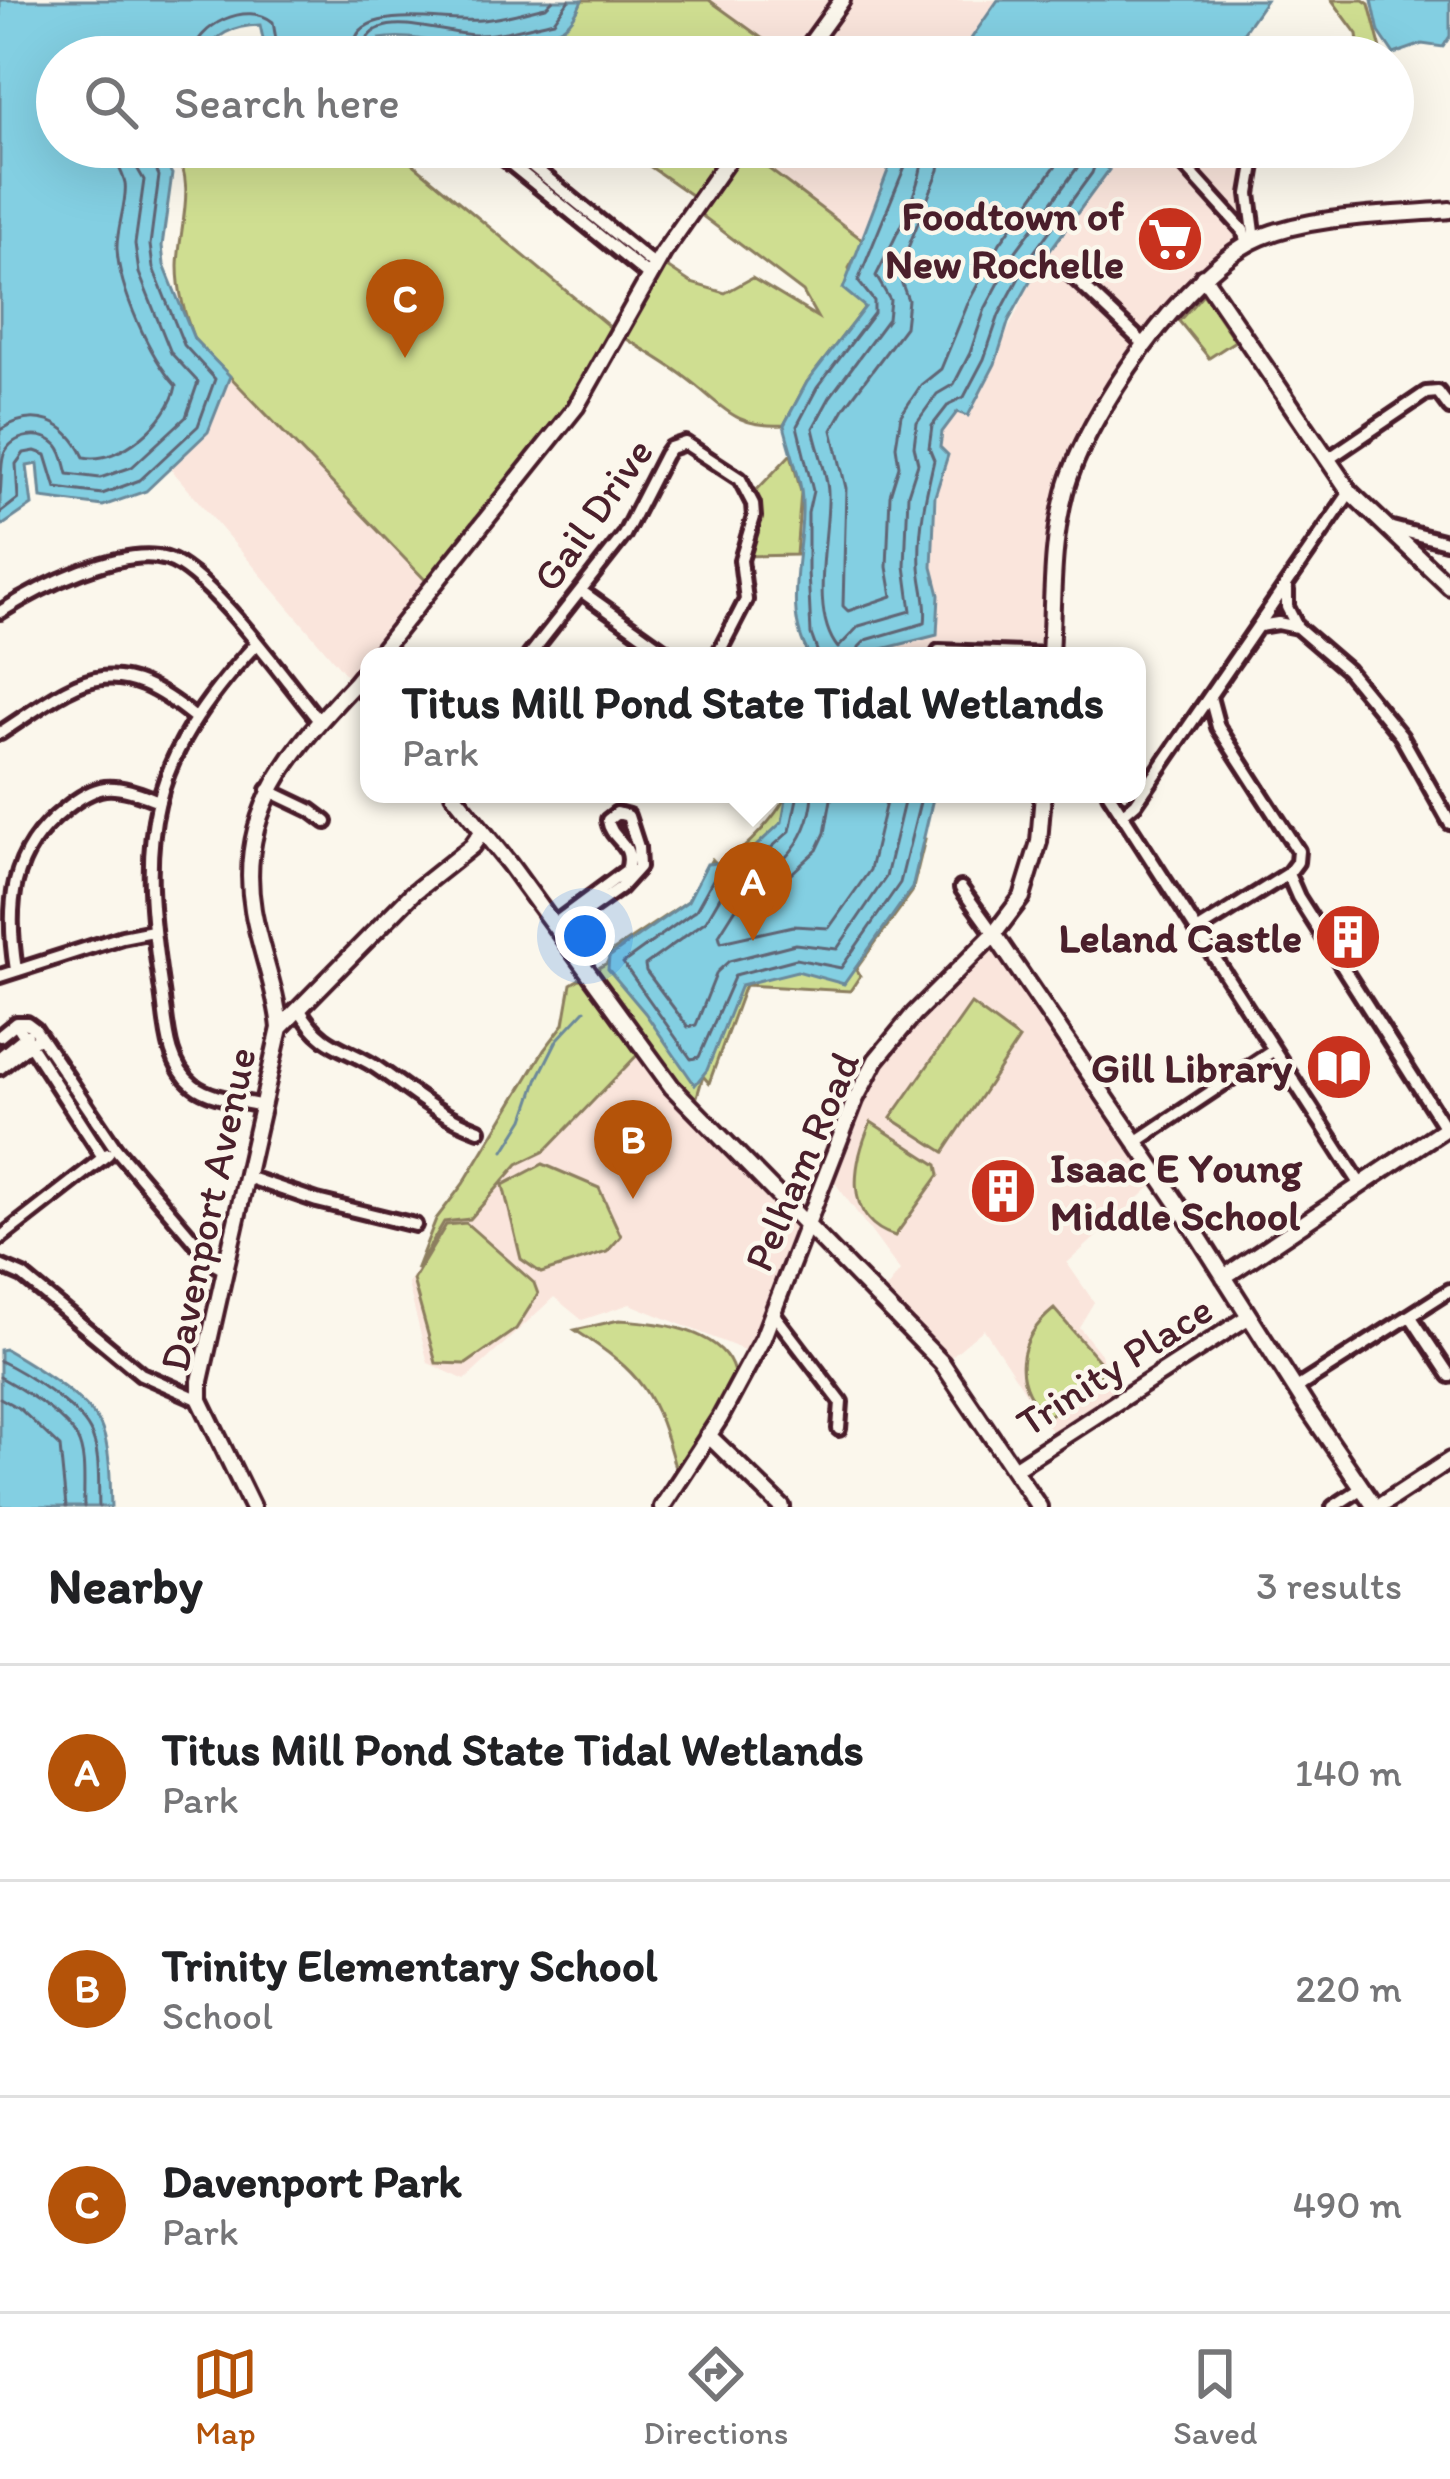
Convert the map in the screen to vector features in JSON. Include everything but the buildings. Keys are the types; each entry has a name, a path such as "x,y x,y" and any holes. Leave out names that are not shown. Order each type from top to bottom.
{"street":[{"path":"816,36 842,0"},
{"path":"517,168 652,271"},
{"path":"533,168 652,271"},
{"path":"384,647 576,407 652,271 723,168"},
{"path":"1187,168 1251,242"},
{"path":"1251,242 1253,168"},
{"path":"1051,647 1055,552 1065,488 1119,383 1145,344 1203,276 1251,242 1296,226 1450,210"},
{"path":"1066,270 1145,344"},
{"path":"1203,276 1349,491 1450,587"},
{"path":"1327,460 1430,392 1442,395 1450,408"},
{"name":"Gail Drive","path":"536,647 624,535 665,454 678,444 692,446 740,479 753,504 754,518 741,560 746,600 722,647"},
{"path":"1146,789 1349,491"},
{"path":"1392,528 1450,543"},
{"path":"0,612 100,566 169,559 197,576 320,722"},
{"path":"1288,584 1287,607 1297,627 1347,670 1401,736 1450,823"},
{"path":"581,592 659,647"},
{"path":"1260,626 1297,627"},
{"path":"256,644 194,717 177,747 159,801 148,868 169,1041 180,1071 201,1090 263,1106"},
{"path":"0,733 77,684 118,675 135,678 194,717"},
{"path":"280,1028 250,888 254,833 268,790 360,677"},
{"path":"356,682 360,686"},
{"path":"1197,931 1288,874 1297,862 1294,841 1218,727 1210,697"},
{"path":"1190,726 1218,727"},
{"path":"1435,793 1450,783"},
{"path":"16,970 12,942 17,873 24,852 50,820 99,789 112,787 159,801"},
{"path":"268,790 326,822"},
{"path":"460,803 557,927 672,1087 943,1363 1039,1507"},
{"name":"Pelham Road","path":"662,1507 740,1382 773,1313 855,1100 876,1060 914,1014 994,934 1022,897 1040,842 1042,803"},
{"path":"1114,803 1361,1185"},
{"path":"1122,815 1136,803"},
{"path":"617,813 628,816 639,867 620,888 557,927 627,870 630,851 612,833 608,820 617,813"},
{"name":"Davenport Avenue","path":"252,1507 200,1400 200,1381 280,1028 413,893 472,846 482,832"},
{"path":"1224,1276 1448,1127 1288,874"},
{"path":"961,888 1377,1507 1450,1460"},
{"path":"0,976 153,931"},
{"path":"300,1010 331,1046 376,1067 422,1104 479,1130"},
{"path":"0,1036 16,1024 27,1023 104,1157"},
{"path":"0,1058 32,1037"},
{"path":"0,1068 32,1037"},
{"path":"32,1037 116,1148 214,1264 225,1270"},
{"path":"1136,1142 1274,1050"},
{"path":"0,1238 116,1148"},
{"path":"247,1178 337,1207 415,1225"},
{"path":"0,1266 23,1276 140,1374 200,1400"},
{"path":"1295,1389 1450,1291"},
{"path":"773,1313 841,1402 839,1429"},
{"path":"1411,1316 1450,1376"},
{"name":"Trinity Place","path":"1015,1468 1249,1317"},
{"path":"708,1435 782,1507"},
{"path":"1333,1507 1362,1488"}],"shaded area":[{"path":"709,0 998,0 972,36 759,36"},
{"path":"766,168 890,168 864,241"},
{"path":"1250,168 1254,239 1222,257 1136,353 1064,486 1049,647 890,647 937,635 939,595 932,567 942,432 957,411 967,415 1040,264 1108,170"},
{"path":"230,376 430,585 382,647 360,647 360,674 353,683 170,468 212,425"},
{"path":"991,932 1161,1178 1067,1263 1094,1302 1079,1327 1101,1354 1105,1370 1126,1400 1060,1445 984,1329 941,1365 878,1300 900,1271 827,1172 877,1061"},
{"path":"644,1048 805,1227 754,1354 630,1304 582,1320 554,1297 465,1380 428,1363 408,1284 444,1222 470,1219 518,1164 545,1151"}],"green space":[{"path":"582,0 709,0 759,36 543,36 565,25"},
{"path":"1332,0 1369,4 1377,36 1357,34"},
{"path":"182,168 418,168 612,329 655,259 691,283 725,293 752,278 817,317 803,292 696,211 701,202 652,168 768,168 864,241 849,268 865,307 807,382 784,425 740,419 613,330 573,402 430,585 194,339 179,285"},
{"path":"1203,294 1235,341 1209,358 1179,321"},
{"path":"791,454 801,492 796,555 744,556 753,494"},
{"path":"781,803 815,803 925,839 912,892 856,969 860,976 850,991 745,985 709,1083 703,1076 693,1110 644,1048 545,1151 518,1164 470,1219 444,1222 416,1270 436,1219 564,1024 571,984 607,963 611,952 688,901 712,859 716,863 725,860 746,846"},
{"path":"971,1004 1019,1039 944,1152 891,1118"},
{"path":"871,1122 937,1165 939,1175 895,1236 878,1228 859,1203 857,1171"},
{"path":"543,1164 599,1188 621,1236 607,1252 541,1273 521,1259 503,1185"},
{"path":"466,1223 534,1283 538,1294 516,1329 466,1364 436,1363 413,1280 446,1225"},
{"path":"1054,1309 1101,1363 1101,1375 1047,1417 1027,1390 1022,1362 1032,1334"},
{"path":"619,1320 689,1332 720,1349 730,1362 735,1378 676,1471 661,1422 643,1387 617,1359 575,1330"}],"water":[{"path":"0,0 582,0 569,22 537,36 262,36 260,25 222,36 36,36 36,168 168,168 172,174 162,246 164,265 194,339 230,376 208,432 146,491 103,506 41,498 38,464 27,466 32,505 0,523"},
{"path":"998,0 1266,0 1241,36 973,36"},
{"path":"1372,0 1450,0 1450,36 1443,47 1414,47 1414,36 1382,36"},
{"path":"889,168 1109,170 1040,264 1009,320 995,364 968,416 957,412 942,432 940,447 948,455 935,496 932,567 939,595 937,635 890,647 806,647 796,617 801,489 784,425 807,382 865,307 843,289"},
{"path":"785,803 932,803 912,888 844,984 797,971 741,985 707,1070 695,1085 608,969 609,957 688,901 707,864 740,861 782,822"},
{"path":"0,1350 60,1384 96,1418 107,1448 111,1507 0,1507"}],"waterway":[{"path":"504,1151 524,1119 557,1040 585,1010"}],"place":[{"name":"Foodtown of New Rochelle","path":"1170,239"},
{"name":"Davenport Park","path":"405,358"},
{"name":"Leland Castle","path":"1348,937"},
{"name":"Titus Mill Pond State Tidal Wetlands","path":"753,941"},
{"name":"Gill Library","path":"1339,1067"},
{"name":"Isaac E Young Middle School","path":"1003,1191"},
{"name":"Trinity Elementary School","path":"633,1199"}]}
